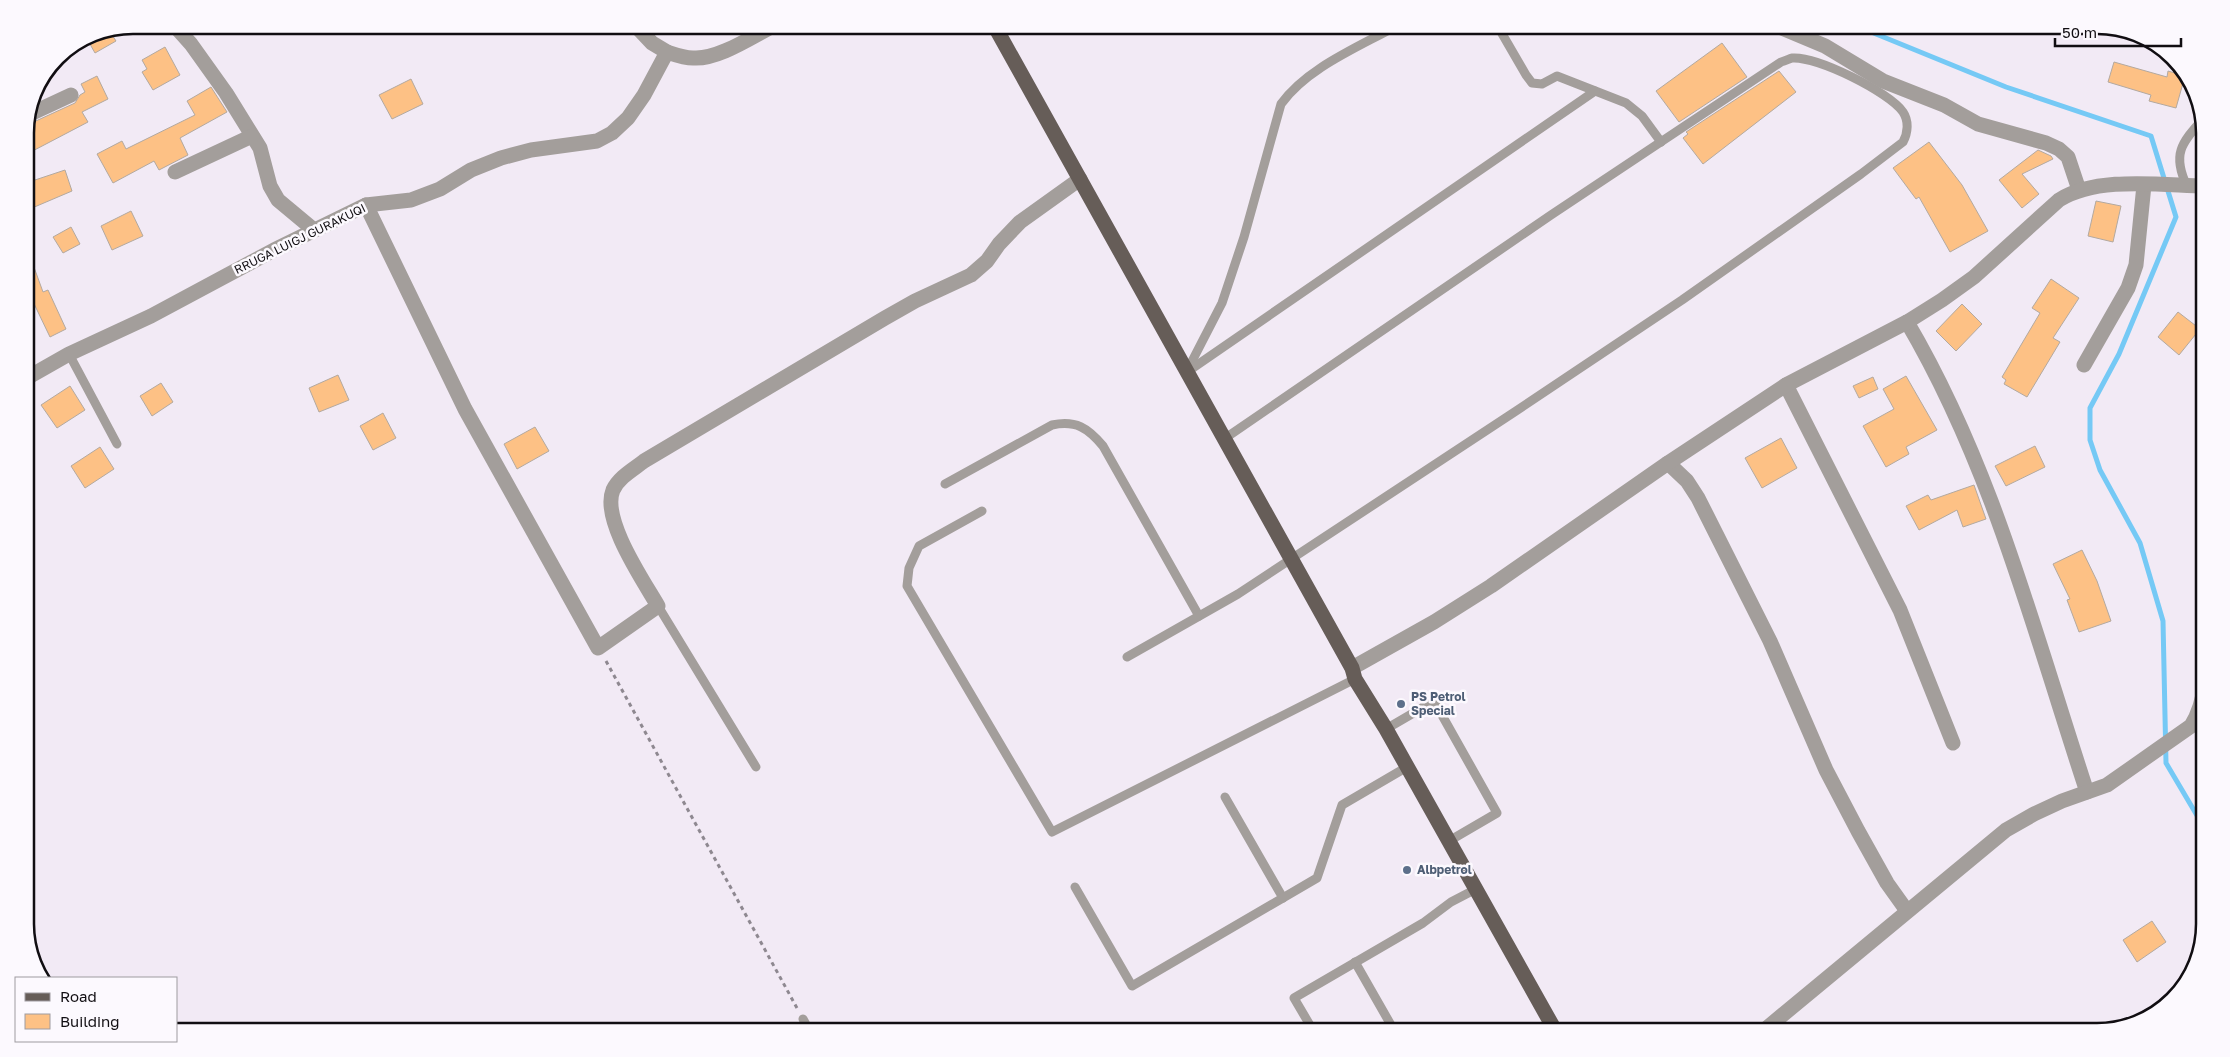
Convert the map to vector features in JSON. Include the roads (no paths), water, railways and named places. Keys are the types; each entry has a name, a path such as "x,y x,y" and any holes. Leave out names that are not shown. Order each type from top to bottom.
{"main road":[{"path":"999,34 1353,673 1386,728 1551,1023"}],"street":[{"path":"182,34 226,93 260,148 270,186 278,200 314,230"},
{"path":"644,34 667,52 695,58 706,57 758,34"},
{"path":"1796,34 1824,46 1883,80 1944,105 1978,124 2046,142 2059,149 2068,157 2079,190"},
{"name":"RRUGA LUIGJ GURAKUQI","path":"34,375 69,354 151,316 314,230 366,205 411,200 440,189 471,170 501,158 540,148 597,141 612,133 628,118 644,95 667,52"},
{"path":"36,111 71,95"},
{"path":"175,172 252,136"},
{"path":"366,205 465,409 598,648 658,606 617,532 612,516 610,501 614,489 623,477 644,461 885,318 915,301 971,275 987,261 999,244 1020,222 1080,179"},
{"path":"1353,673 1492,586 1668,463 1786,385 1907,322 1974,277 2059,200 2092,186 2113,184 2196,186"},
{"path":"2084,365 2128,288 2136,265 2150,185"},
{"path":"1907,322 1924,350 1973,451 2000,521 2024,588 2052,685 2087,792"},
{"path":"1786,385 1900,610 1953,743"},
{"path":"1668,463 1687,481 1698,498 1770,641 1826,770 1862,840 1907,912"},
{"path":"1773,1023 2006,830 2034,814 2106,784 2191,726 2196,718"}],"lane":[{"path":"1187,372 1222,304 1244,237 1281,104 1292,90 1311,74 1382,34"},
{"path":"1502,34 1532,83 1542,84 1556,76 1626,103 1642,116 1661,142"},
{"path":"1126,657 1238,594 1682,300 1903,142 1907,135 1908,127 1904,113 1872,87 1841,72 1808,61 1792,58 1781,62 1224,439"},
{"path":"1187,372 1595,91"},
{"path":"2182,186 2178,158 2180,148 2196,126"},
{"path":"69,354 117,444"},
{"path":"946,484 1052,425 1065,422 1079,426 1093,434 1103,446 1200,616"},
{"path":"982,511 919,546 909,568 907,586 1052,832 1353,673"},
{"path":"658,606 756,768"},
{"path":"1386,728 1434,701 1498,813 1449,841"},
{"path":"1075,887 1132,986 1317,878 1342,805 1408,767"},
{"path":"1226,797 1283,898"},
{"path":"1309,1023 1294,998 1423,923 1451,902 1476,888"},
{"path":"1355,962 1390,1023"},
{"path":"803,1019 805,1023"}],"waterway":[{"path":"1876,34 2006,87 2151,136 2176,217 2119,354 2090,408 2090,440 2100,470 2140,543 2163,621 2166,763 2196,814"}],"place":[{"name":"PS Petrol Special","path":"1401,704"},
{"name":"Albpetrol","path":"1407,870"}]}
